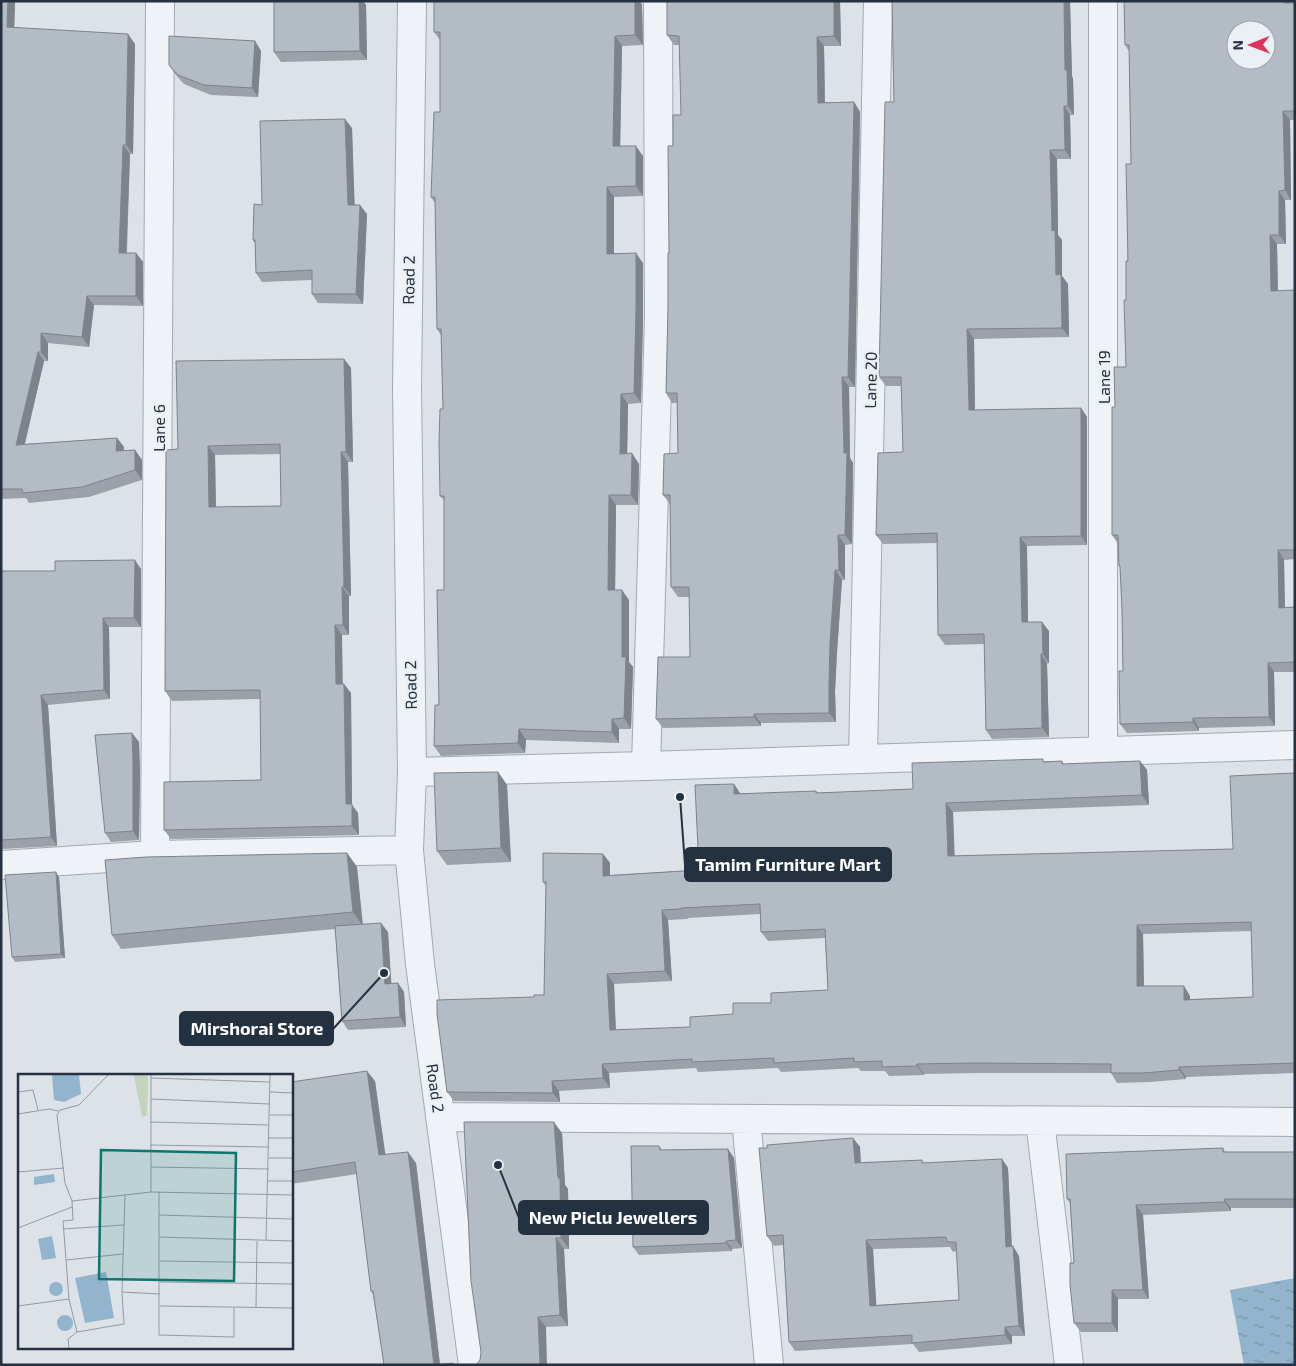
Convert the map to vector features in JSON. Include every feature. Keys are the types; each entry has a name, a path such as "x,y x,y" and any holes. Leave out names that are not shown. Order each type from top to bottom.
{"street":[{"name":"Lane 6","path":"155,855 160,1"},
{"name":"Road 2","path":"412,1 407,387 412,772 409,850 420,964 473,1365"},
{"path":"646,766 659,318 658,1"},
{"name":"Lane 20","path":"863,758 878,1"},
{"name":"Lane 19","path":"1103,1 1103,752"},
{"path":"412,772 1295,745"},
{"path":"1,865 155,855 409,850"},
{"path":"440,1117 1295,1122"},
{"path":"746,1119 769,1365"},
{"path":"1040,1121 1069,1365"}],"water":[{"path":"1295,1278 1295,1365 1244,1365 1230,1290"}],"building":[{"path":"1,1 8,1 7,27 128,34 126,145 123,145 119,253 136,253 136,296 87,296 82,337 41,333 41,352 38,352 16,445 117,438 116,451 135,450 135,470 82,487 23,493 22,489 1,489"},
{"path":"274,1 359,1 360,51 274,52"},
{"path":"434,1 635,1 635,35 615,36 613,146 636,146 636,186 607,187 607,254 636,253 634,393 621,394 620,454 632,453 631,495 609,495 608,590 622,590 622,657 626,657 624,718 612,719 612,732 519,729 518,743 434,746 435,705 439,705 437,590 444,590 444,496 440,496 439,441 440,409 443,409 441,329 437,329 435,197 431,197 434,112 440,112 440,32 434,32"},
{"path":"667,1 834,1 834,36 817,37 818,103 854,102 848,377 842,377 844,453 847,453 845,535 838,535 839,570 835,570 830,643 829,713 754,714 754,717 656,719 658,657 690,657 689,587 671,587 670,495 663,495 664,454 678,453 677,393 666,393 669,253 668,146 673,146 673,115 681,115 679,36 667,35"},
{"path":"892,1 1064,1 1065,70 1067,70 1068,106 1064,106 1065,150 1050,150 1052,231 1055,230 1056,275 1061,274 1062,328 967,329 969,410 1081,408 1081,536 1020,537 1022,622 1042,622 1042,728 986,730 984,634 938,635 937,533 876,535 878,453 903,452 901,377 879,377 885,102 894,102"},
{"path":"1124,1 1284,1 1284,3 1295,3 1295,111 1283,111 1285,190 1279,191 1279,235 1270,235 1271,291 1295,290 1295,550 1278,550 1279,608 1295,607 1295,662 1268,663 1269,717 1193,718 1193,722 1120,724 1119,671 1123,671 1122,610 1118,535 1112,535 1112,407 1115,407 1114,367 1126,367 1124,300 1126,300 1126,261 1128,261 1126,164 1131,164 1129,45 1125,45"},
{"path":"169,36 255,41 252,88 204,85 178,75 169,65"},
{"path":"345,119 348,205 360,205 356,294 312,294 312,270 256,273 255,240 253,240 254,204 262,205 260,121"},
{"path":"344,359 346,452 341,452 344,587 342,587 343,625 335,625 336,684 344,684 346,804 352,804 352,826 164,830 164,782 261,780 260,690 165,691 166,450 178,449 176,361","holes":["280,444 281,506 209,507 208,446"]},
{"path":"135,560 134,618 103,618 104,690 41,695 51,837 1,840 1,571 55,571 55,561"},
{"path":"132,733 133,831 105,833 95,735"},
{"path":"1043,759 1043,762 1062,761 1062,764 1140,761 1142,795 946,803 948,856 1233,849 1230,776 1295,773 1295,1063 1179,1067 1179,1070 1111,1073 1111,1064 972,1063 882,1067 882,1061 854,1062 854,1058 774,1063 774,1058 692,1062 692,1059 602,1064 603,1078 552,1081 553,1093 447,1092 437,1014 437,1000 534,997 534,995 544,995 546,882 543,882 543,853 603,854 603,876 699,870 695,785 734,784 734,794 913,789 912,763","holes":["760,904 761,932 825,929 828,990 771,993 771,1003 733,1003 733,1014 690,1017 690,1027 610,1030 607,974 665,971 662,910","1251,922 1253,997 1184,1000 1184,986 1137,986 1137,925"]},
{"path":"498,772 501,848 437,851 434,773"},
{"path":"347,853 353,912 112,935 105,860 146,857"},
{"path":"56,872 61,954 12,957 5,875"},
{"path":"381,923 385,984 398,983 400,1017 342,1021 335,926"},
{"path":"367,1071 379,1155 408,1152 434,1365 384,1365 373,1291 371,1291 355,1162 292,1172 292,1082"},
{"path":"464,1122 554,1122 558,1178 560,1178 561,1238 556,1238 560,1315 538,1317 540,1365 476,1365 480,1360 481,1352 471,1281"},
{"path":"853,1138 855,1163 922,1160 922,1163 1002,1159 1006,1247 1013,1246 1019,1326 1005,1327 1005,1335 912,1343 912,1335 789,1342 783,1235 767,1236 759,1148 767,1148 767,1145","holes":["946,1237 947,1242 956,1242 959,1300 870,1306 866,1240"]},
{"path":"631,1146 659,1146 660,1150 728,1149 736,1240 726,1241 726,1243 633,1247"},
{"path":"1223,1148 1223,1152 1295,1152 1295,1199 1224,1199 1225,1202 1136,1205 1143,1290 1112,1290 1112,1323 1074,1323 1070,1263 1074,1263 1070,1199 1067,1199 1066,1154"},
{"path":"453,1363 455,1365 434,1365"}],"place":[{"name":"Tamim Furniture Mart","path":"680,797"},
{"name":"Mirshorai Store","path":"384,973"},
{"name":"New Piclu Jewellers","path":"498,1165"}]}
